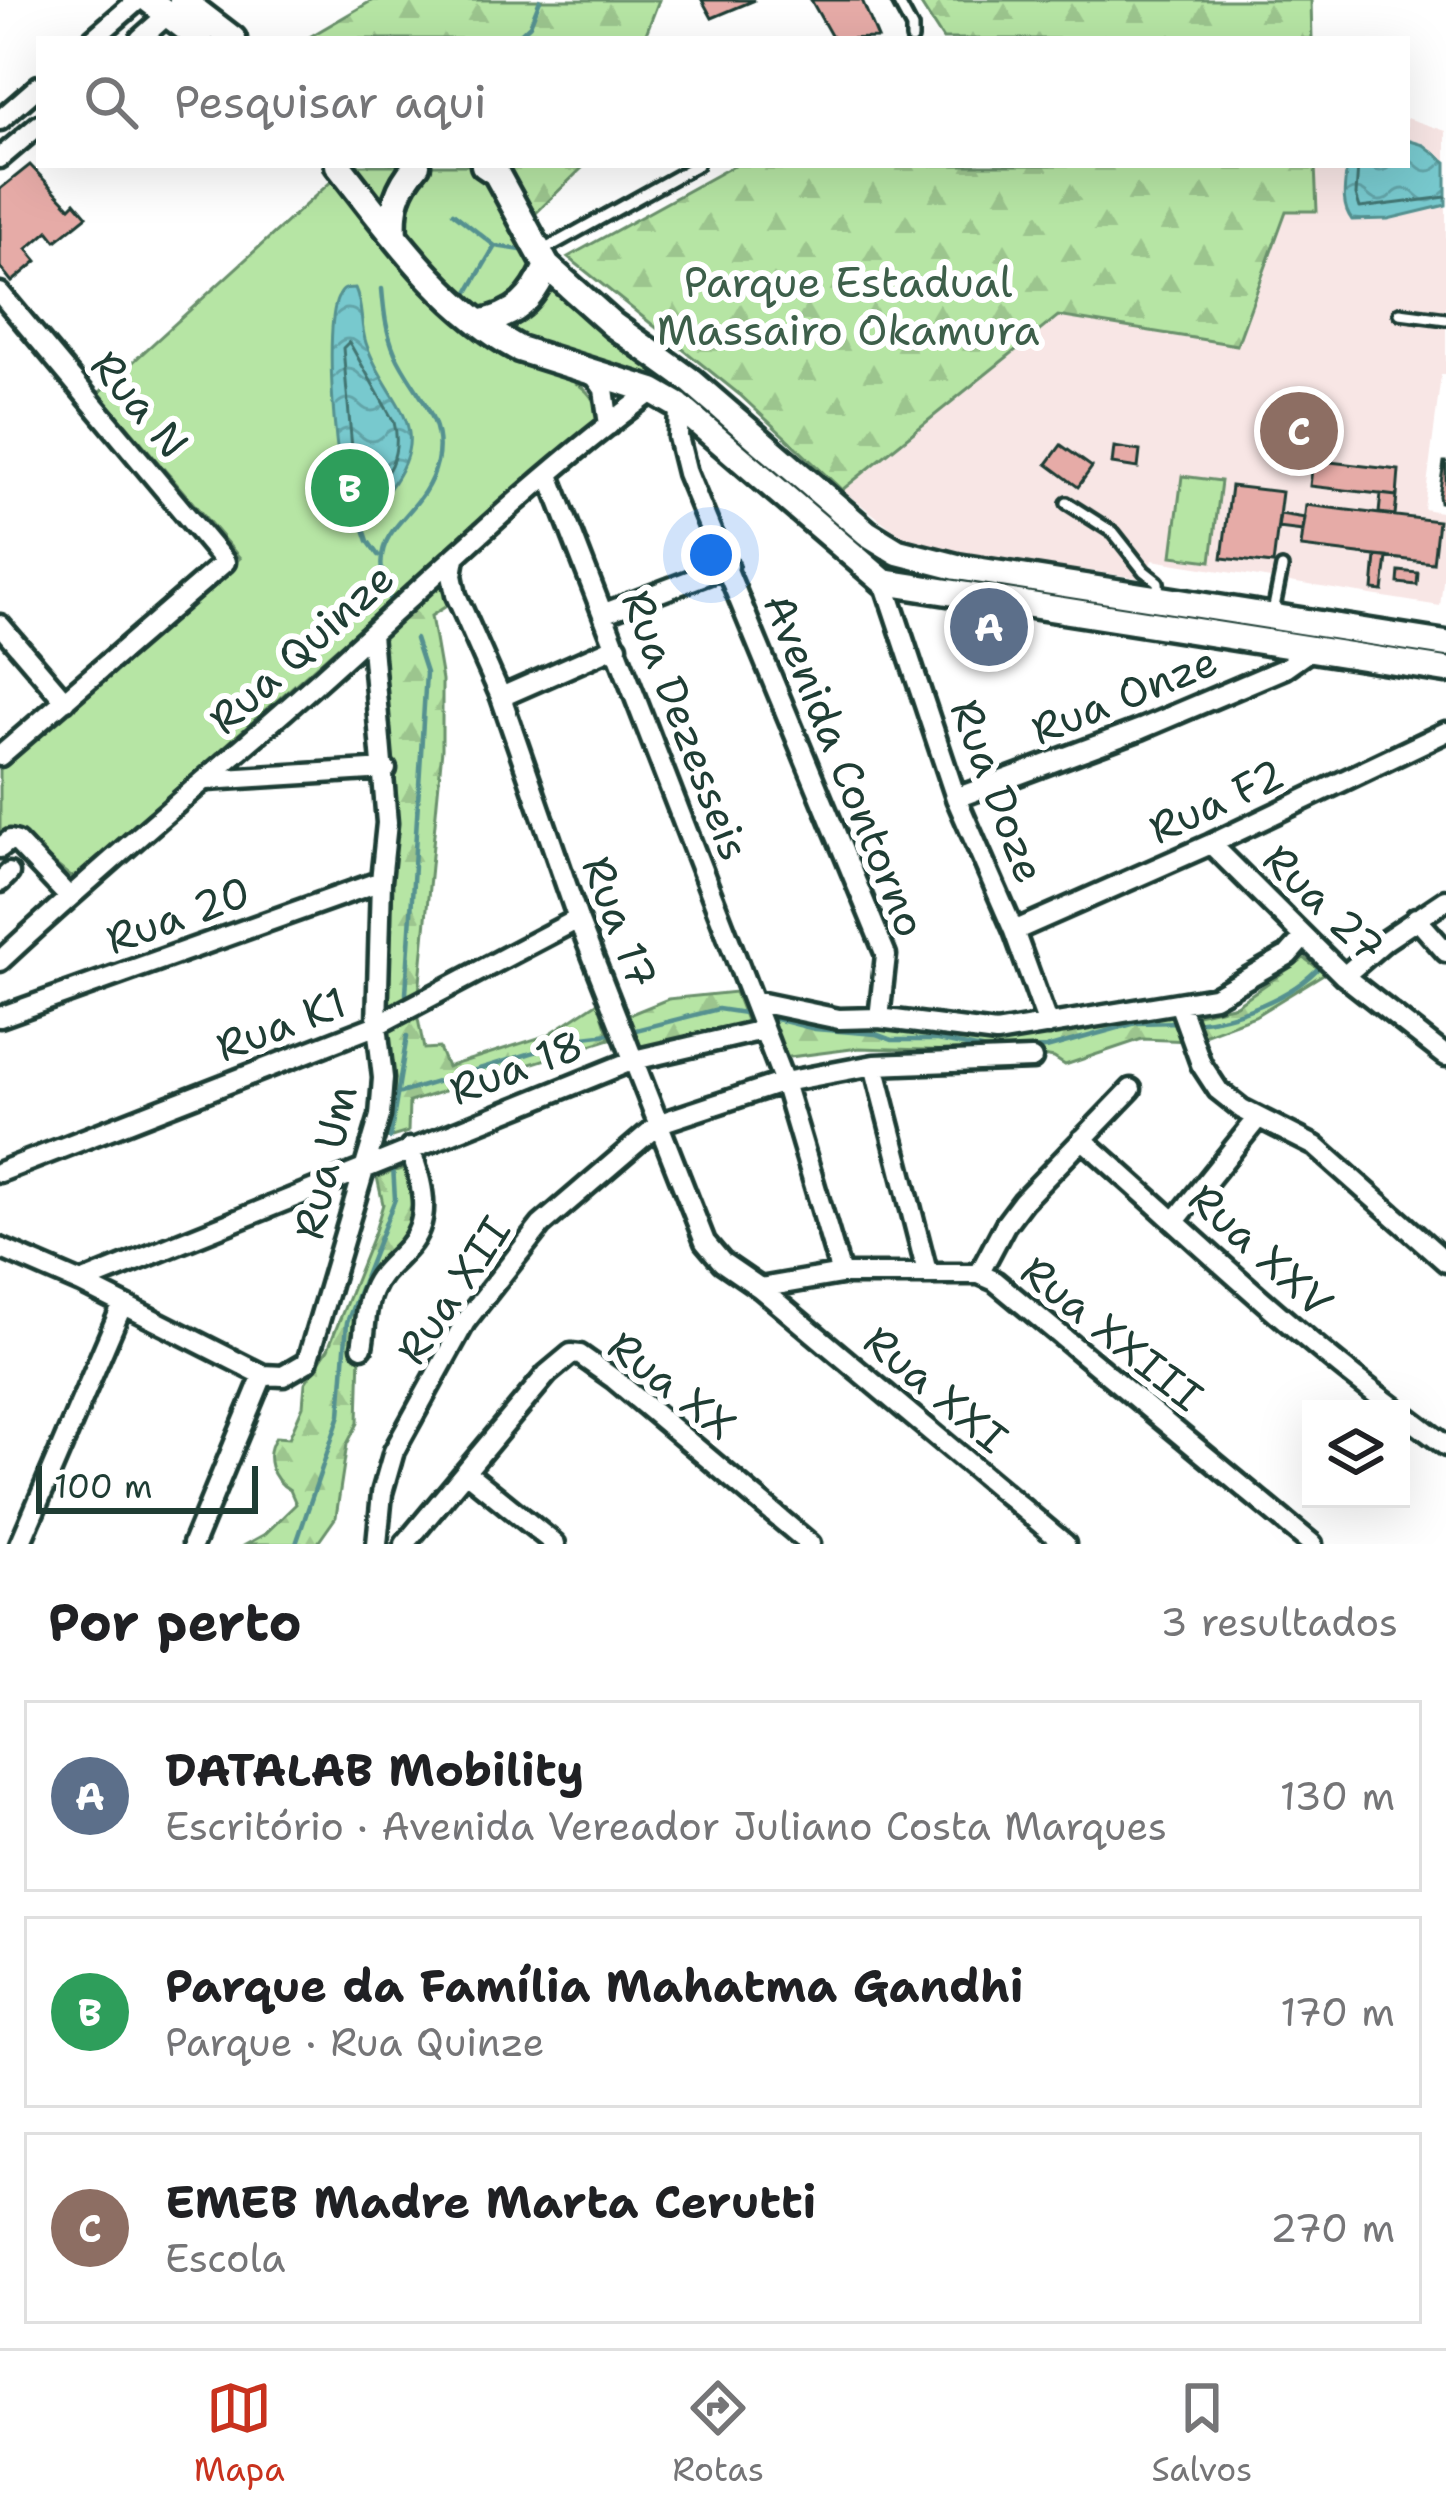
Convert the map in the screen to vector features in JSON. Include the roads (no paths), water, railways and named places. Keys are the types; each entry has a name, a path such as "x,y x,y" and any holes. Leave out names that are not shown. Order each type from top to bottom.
{"main road":[{"path":"166,5 197,36"},
{"path":"166,5 227,36"},
{"path":"340,168 427,274 479,323 519,350 653,391 679,406 884,582 1446,670"},
{"path":"394,236 392,209 400,184 414,168"},
{"path":"488,168 496,173 544,259 613,325 691,381 867,532 898,552 957,567 1446,644"},
{"path":"479,323 521,308 536,292 544,259"}],"street":[{"path":"96,36 138,0"},
{"path":"142,36 166,5"},
{"path":"0,119 36,89"},
{"path":"0,158 36,128"},
{"name":"Rua N","path":"0,293 225,562 65,701"},
{"path":"594,375 604,389 609,425"},
{"name":"Rua Quinze","path":"0,962 68,896 207,780 549,475 653,391"},
{"name":"Avenida Contorno","path":"679,406 679,437 687,473 886,955 879,1018"},
{"name":"Rua Dezesseis","path":"549,475 784,1082 841,1274"},
{"name":"Rua 17","path":"455,558 456,595 501,698 578,919 705,1242 722,1262 760,1288"},
{"path":"605,613 728,566"},
{"name":"Rua Doze","path":"884,582 956,798 1014,931 1048,1025"},
{"path":"0,625 65,701 0,757"},
{"name":"Rua Um","path":"262,1375 283,1376 307,1362 380,1117 383,1078 377,1025 386,769 371,634"},
{"path":"501,698 616,646"},
{"name":"Rua Onze","path":"956,798 1254,682 1312,649"},
{"name":"Rua F2","path":"1014,931 1446,732"},
{"path":"207,780 386,769"},
{"path":"0,848 10,840 20,844 68,896"},
{"name":"Rua 27","path":"1211,844 1335,967 1446,1056"},
{"name":"Rua 20","path":"0,1017 381,881"},
{"path":"1335,967 1446,900"},
{"path":"1416,918 1446,952"},
{"name":"Rua K1","path":"0,1172 377,1025 578,919"},
{"path":"754,1003 839,1018 879,1018 996,1033 1184,1016 1264,971 1304,937"},
{"path":"1184,1016 1201,1064 1218,1090 1258,1118 1315,1146 1446,1262"},
{"name":"Rua 18","path":"81,1283 410,1148 627,1042 762,1027"},
{"path":"660,1123 784,1082 874,1065 1033,1059"},
{"path":"874,1065 927,1273"},
{"path":"980,1274 1023,1201 1131,1089"},
{"path":"1175,1221 1258,1118"},
{"name":"Rua XII","path":"377,1544 382,1493 394,1451 465,1322 541,1225 660,1123"},
{"name":"Rua XXV","path":"1082,1139 1321,1352 1384,1400"},
{"path":"362,1347 371,1292 421,1227 424,1189 410,1148"},
{"path":"0,1248 81,1283 262,1375 193,1544"},
{"name":"Rua XXIII","path":"760,1288 841,1274 980,1274 1007,1290 1312,1544"},
{"name":"Rua XXI","path":"760,1288 1065,1544"},
{"path":"20,1544 122,1306"},
{"name":"Rua XX","path":"405,1544 547,1374 562,1358 580,1355 810,1544"},
{"name":"Rua XXV","path":"1410,1419 1446,1446"},
{"path":"467,1473 555,1544"}],"lane":[{"path":"897,0 912,36"},
{"path":"544,259 692,168"},
{"path":"1400,313 1446,319"},
{"path":"1067,503 1114,533 1158,582 1160,599"},
{"path":"1272,617 1282,568"}],"water":[{"path":"1410,141 1446,162 1446,205 1388,219 1352,220 1345,187 1347,168 1410,168"},
{"path":"355,288 366,343 403,414 409,447 403,466 381,499 368,508 350,511 336,437 331,367 334,311 344,290"}],"waterway":[{"path":"518,36 530,25 540,0"},
{"path":"453,213 495,246"},
{"path":"465,297 495,246 528,251"},
{"path":"382,289 392,345 426,404 439,446 430,483 387,540 382,576 390,601"},
{"path":"358,511 378,555"},
{"path":"406,994 426,673 415,639"},
{"path":"1192,1022 1262,1005 1295,987 1321,965"},
{"path":"628,1032 718,1009 751,1014"},
{"path":"768,1017 815,1029 876,1034 892,1040 938,1040 986,1050 1046,1048 1136,1023 1181,1022"},
{"path":"397,1094 584,1037 617,1033"},
{"path":"390,1138 407,1036"},
{"path":"296,1544 340,1415 347,1322 395,1199 393,1166"}],"place":[{"name":"EMEB Madre Marta Cerutti","path":"1299,431"},
{"name":"Parque da Família Mahatma Gandhi","path":"350,488"},
{"name":"DATALAB Mobility","path":"989,627"}],"park label":[{"name":"Parque Estadual Massairo Okamura","path":"848,306"}]}
